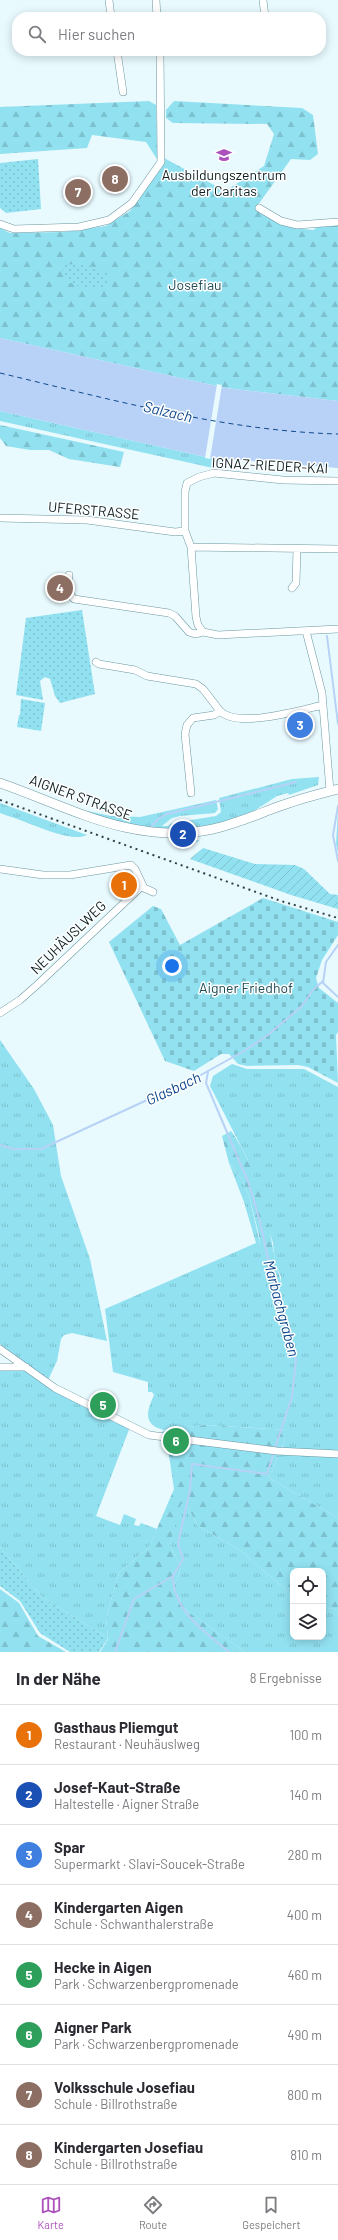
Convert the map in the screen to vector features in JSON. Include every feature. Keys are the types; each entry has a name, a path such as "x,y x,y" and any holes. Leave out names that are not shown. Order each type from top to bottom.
{"main road":[{"name":"AIGNER STRASSE","path":"0,783 110,825 137,831 170,834 199,832 220,827 334,790"}],"street":[{"path":"109,0 110,12"},
{"path":"156,0 157,12"},
{"path":"263,0 264,12"},
{"path":"118,56 123,92"},
{"path":"0,224 14,229 79,227 109,220 132,203 153,176 160,162 160,56"},
{"path":"259,208 281,221 297,225 338,222"},
{"name":"IGNAZ-RIEDER-KAI","path":"203,632 198,625 196,617 191,547 185,531 185,486 193,479 206,474 221,473 283,480 338,481"},
{"name":"UFERSTRASSE","path":"0,518 87,520 175,532 185,531"},
{"path":"191,547 338,549"},
{"path":"292,588 296,583 297,548"},
{"path":"69,575 67,591 74,599 169,613 175,616 189,632 195,634 203,632 218,635 338,629"},
{"path":"306,631 320,684 334,790"},
{"path":"96,662 99,664 135,670 147,676 196,684 204,689 220,712 229,717 258,718 323,705"},
{"path":"191,793 185,734 187,725 195,716 214,715 220,712"},
{"path":"0,869 43,875 70,875 130,864 135,869 142,886 146,890 153,892"},
{"name":"NEUHÄUSLWEG","path":"0,1013 31,990 142,886"},
{"path":"0,1349 55,1388 149,1435 274,1451 338,1454"},
{"path":"0,1367 26,1367"}],"green space":[{"name":"Josefiau","path":"149,101 156,105 157,146 166,159 225,191 264,166 274,134 267,124 173,123 166,118 166,110 174,101 302,108 313,115 318,154 310,160 291,159 255,209 295,228 313,230 321,225 338,225 338,401 226,388 0,338 0,228 10,233 64,232 106,226 130,211 162,167 146,142 92,135 87,148 0,154 0,107"},
{"path":"38,159 41,209 6,213 0,208 0,163"},
{"path":"63,264 88,265 110,274 107,289 85,289 66,281 62,273"},
{"path":"0,411 206,457 229,460 213,468 0,421"},
{"path":"0,425 124,452 120,467 69,459 49,450 30,450 6,446 0,438"},
{"path":"82,610 95,694 60,703 55,696 50,679 45,677 40,681 43,700 16,695 26,618"},
{"path":"21,699 45,703 41,731 17,727 20,715"},
{"path":"319,777 318,785 289,795 288,793 277,796 254,811 227,822 188,830 136,827 78,809 111,816 140,817 216,800 218,809 215,813 172,818 162,826 168,826 172,823 216,816 221,812 219,798 292,779"},
{"path":"0,803 87,835 70,837 48,831 0,813"},
{"path":"338,812 338,853 336,844"},
{"path":"199,841 184,847 175,847 176,842"},
{"path":"203,848 255,864 295,865 304,869 330,894 338,895 338,909 291,895 190,859"},
{"name":"Aigner Friedhof","path":"263,898 338,922 338,935 322,960 316,978 319,988 338,1003 338,1032 336,1035 338,1083 308,1067 298,1065 247,1066 238,1064 229,1054 221,1054 194,1071 165,1061 109,942 153,906 161,909 180,945"},
{"path":"0,1040 34,1089 53,1125 61,1176 90,1259 107,1341 72,1333 64,1335 61,1339 57,1361 48,1380 0,1344"},
{"path":"232,1064 247,1069 304,1069 338,1087 338,1452 282,1448 288,1430 204,1425 164,1430 157,1428 149,1421 148,1416 148,1411 154,1395 152,1392 148,1392 148,1382 113,1372 105,1309 256,1243 244,1202 229,1163 243,1181 249,1196 271,1290 280,1287 281,1277 275,1263 273,1243 247,1158 210,1086 213,1076"},
{"path":"231,1131 248,1160 255,1176 265,1210 281,1283 281,1287 271,1290 263,1270 259,1235 249,1196 243,1181 229,1163 222,1136"},
{"path":"0,1369 15,1369 24,1371 130,1427 96,1516 120,1525 124,1514 136,1519 134,1525 139,1526 141,1523 157,1529 149,1547 119,1573 106,1618 108,1638 42,1597 0,1547"},
{"path":"204,1425 289,1430 269,1478 338,1518 338,1610 326,1608 326,1568 290,1568 290,1593 240,1550 198,1526 186,1504 181,1504 170,1545 181,1568 173,1589 187,1611 245,1652 100,1652 108,1639 106,1618 119,1573 149,1547 174,1489 167,1442 162,1432 167,1429"},
{"path":"279,1454 338,1457 338,1518 269,1478"},
{"path":"180,1504 186,1504 198,1526 240,1550 290,1593 290,1640 326,1640 326,1608 338,1610 338,1652 245,1652 187,1611 173,1589 181,1568 170,1545"},
{"path":"0,1547 42,1597 108,1638 99,1652 70,1652 40,1633 20,1601 0,1586"},
{"path":"0,1589 19,1603 38,1636 66,1652 0,1652"}],"water":[{"name":"Salzach","path":"0,338 226,388 338,401 338,468 206,457 0,411"}],"pier":[{"path":"217,384 222,385 210,459 205,458"}],"waterway":[{"path":"327,636 338,724"},
{"path":"149,829 158,819 167,814 296,782"},
{"path":"338,806 333,835 338,861"},
{"path":"338,945 326,962 323,983 338,997"},
{"name":"Glasbach","path":"0,1145 13,1149 41,1149 199,1076 244,1051 268,1035 302,1006 313,990 323,981"},
{"name":"Marbachgraben","path":"208,1072 206,1083 249,1184 260,1222 280,1314 289,1344 296,1360 292,1397 275,1448"},
{"name":"Marbachgraben","path":"115,1652 134,1599 173,1576 183,1559 178,1544 190,1490 192,1464 267,1474 274,1452"},
{"path":"173,1576 174,1588 178,1600 184,1610 192,1620 229,1652"}],"ferry route":[{"path":"0,373 125,403 210,420 296,432 338,434"}],"railway":[{"path":"0,800 281,901 338,918"}],"place":[{"name":"Ausbildungszentrum der Caritas","path":"224,155"},
{"name":"Kindergarten Josefiau","path":"115,179"},
{"name":"Volksschule Josefiau","path":"78,192"},
{"name":"Kindergarten Aigen","path":"60,588"},
{"name":"Spar","path":"300,725"},
{"name":"Josef-Kaut-Straße","path":"183,834"},
{"name":"Gasthaus Pliemgut","path":"124,885"},
{"name":"Hecke in Aigen","path":"103,1405"},
{"name":"Aigner Park","path":"176,1441"}]}
